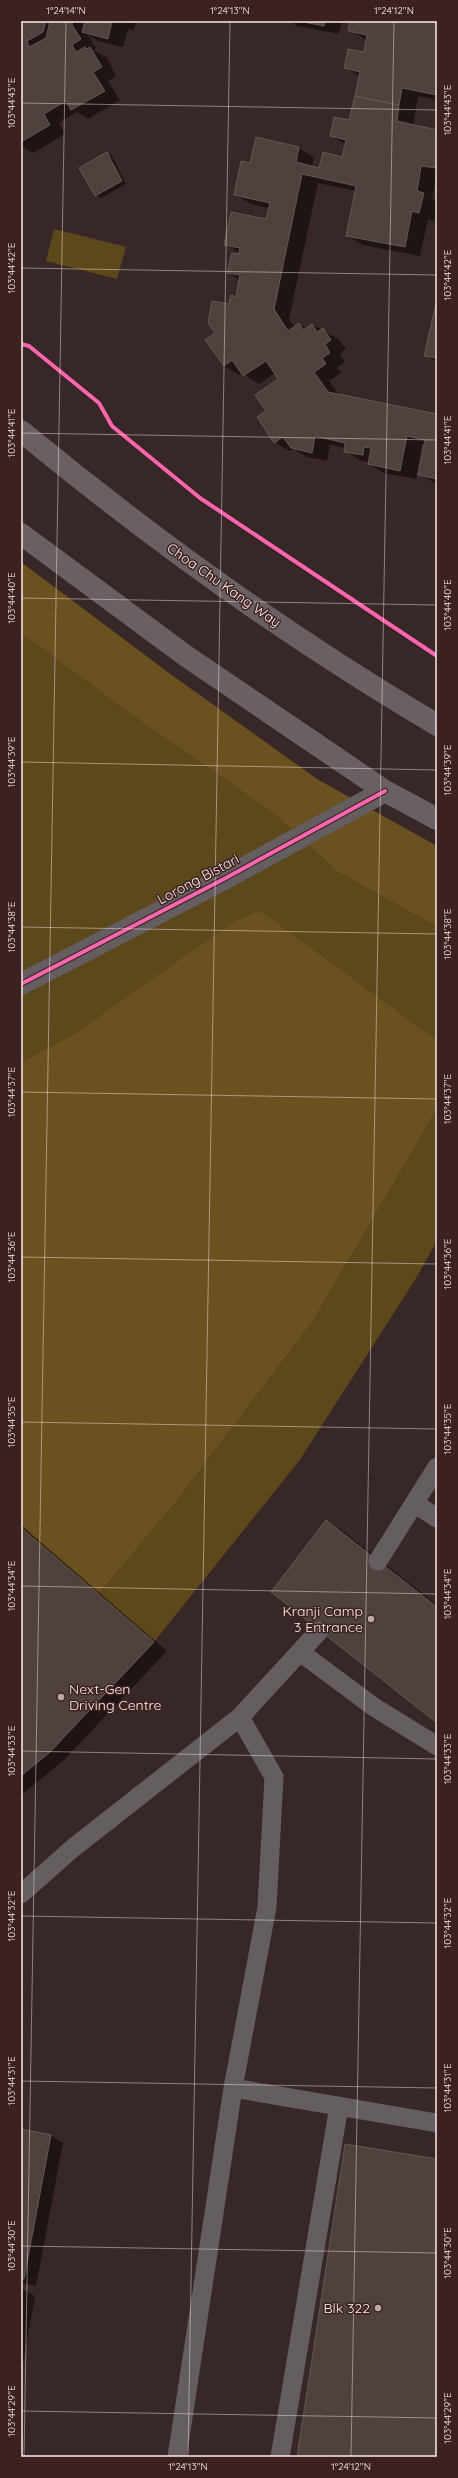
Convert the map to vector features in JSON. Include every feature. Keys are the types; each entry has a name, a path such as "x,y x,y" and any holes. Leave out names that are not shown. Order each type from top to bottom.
{"main road":[{"name":"Choa Chu Kang Way","path":"21,431 76,477 210,577 327,655 437,725"},
{"path":"21,534 186,656 385,790 437,819"}],"street":[{"name":"Lorong Bistari","path":"21,984 222,880 385,790"}],"lane":[{"path":"378,1560 437,1466"},
{"path":"414,1503 437,1518"},
{"path":"21,1894 73,1848 240,1717 320,1631"},
{"path":"300,1652 374,1707 437,1746"},
{"path":"177,2457 233,2088 267,1908 274,1777 240,1717"},
{"path":"233,2088 437,2123"},
{"path":"280,2457 339,2106"}],"shaded area":[{"path":"54,229 126,247 117,279 46,261"},
{"path":"21,562 169,673 317,779 437,846 437,927 338,872 272,812 132,715 21,633"},
{"path":"21,633 132,715 272,812 338,872 437,927 437,1040 261,911 76,1033 21,1062"},
{"path":"261,911 437,1040 437,1109 313,1321 175,1503 41,1663 21,1682 21,1062 76,1033 238,919"},
{"path":"437,1109 437,1241 415,1280 299,1461 154,1642 50,1752 21,1776 21,1682 41,1663 175,1503 313,1321"}],"building":[{"path":"21,21 46,21 43,32 27,41 29,47 46,38 50,21 73,21 72,25 81,39 72,45 76,52 85,47 87,49 90,47 102,67 93,72 105,91 71,110 66,101 44,114 50,125 21,142"},
{"path":"85,21 112,21 108,39 82,32"},
{"path":"299,21 325,21 324,26"},
{"path":"350,21 437,21 437,95 402,88 399,105 355,96 360,72 344,68 348,49 364,52 367,35 348,31"},
{"path":"355,96 399,105 397,121 437,130 437,168 421,166 417,191 424,193 419,213 412,211 405,247 346,236 356,186 302,174 274,309 288,331 299,323 303,330 312,324 317,332 323,328 331,340 325,344 330,353 322,358 326,364 314,372 328,392 437,414 437,479 418,475 425,440 407,436 400,471 368,464 371,448 364,447 363,455 344,452 345,443 315,436 312,453 291,448 283,437 274,443 257,417 266,411 255,395 278,379 273,371 266,361 243,376 232,360 224,366 205,340 215,333 208,323 212,301 229,304 231,295 236,297 240,275 227,273 232,253 239,254 240,248 224,245 231,212 266,219 270,203 234,195 241,161 250,163 256,137 299,147 296,162 319,168 323,152 342,157 346,140 330,136 334,117 349,120"},
{"path":"107,152 122,181 95,196 79,168"},
{"path":"437,299 437,358 424,356"},
{"name":"Kranji Camp 3 Entrance","path":"326,1520 437,1607 437,1723 271,1592"},
{"name":"Next-Gen Driving Centre","path":"21,1528 154,1642 50,1752 21,1776"},
{"path":"21,2129 51,2135 24,2279 21,2279"},
{"name":"Blk 322","path":"345,2144 437,2159 437,2457 297,2457"}],"cycle path":[{"path":"21,344 29,346 99,403 112,426 200,498 437,656"},
{"path":"21,984 222,880 385,791"}],"place":[{"name":"Kranji Camp 3 Entrance","path":"371,1619"},
{"name":"Next-Gen Driving Centre","path":"61,1697"},
{"name":"Blk 322","path":"378,2308"}]}
